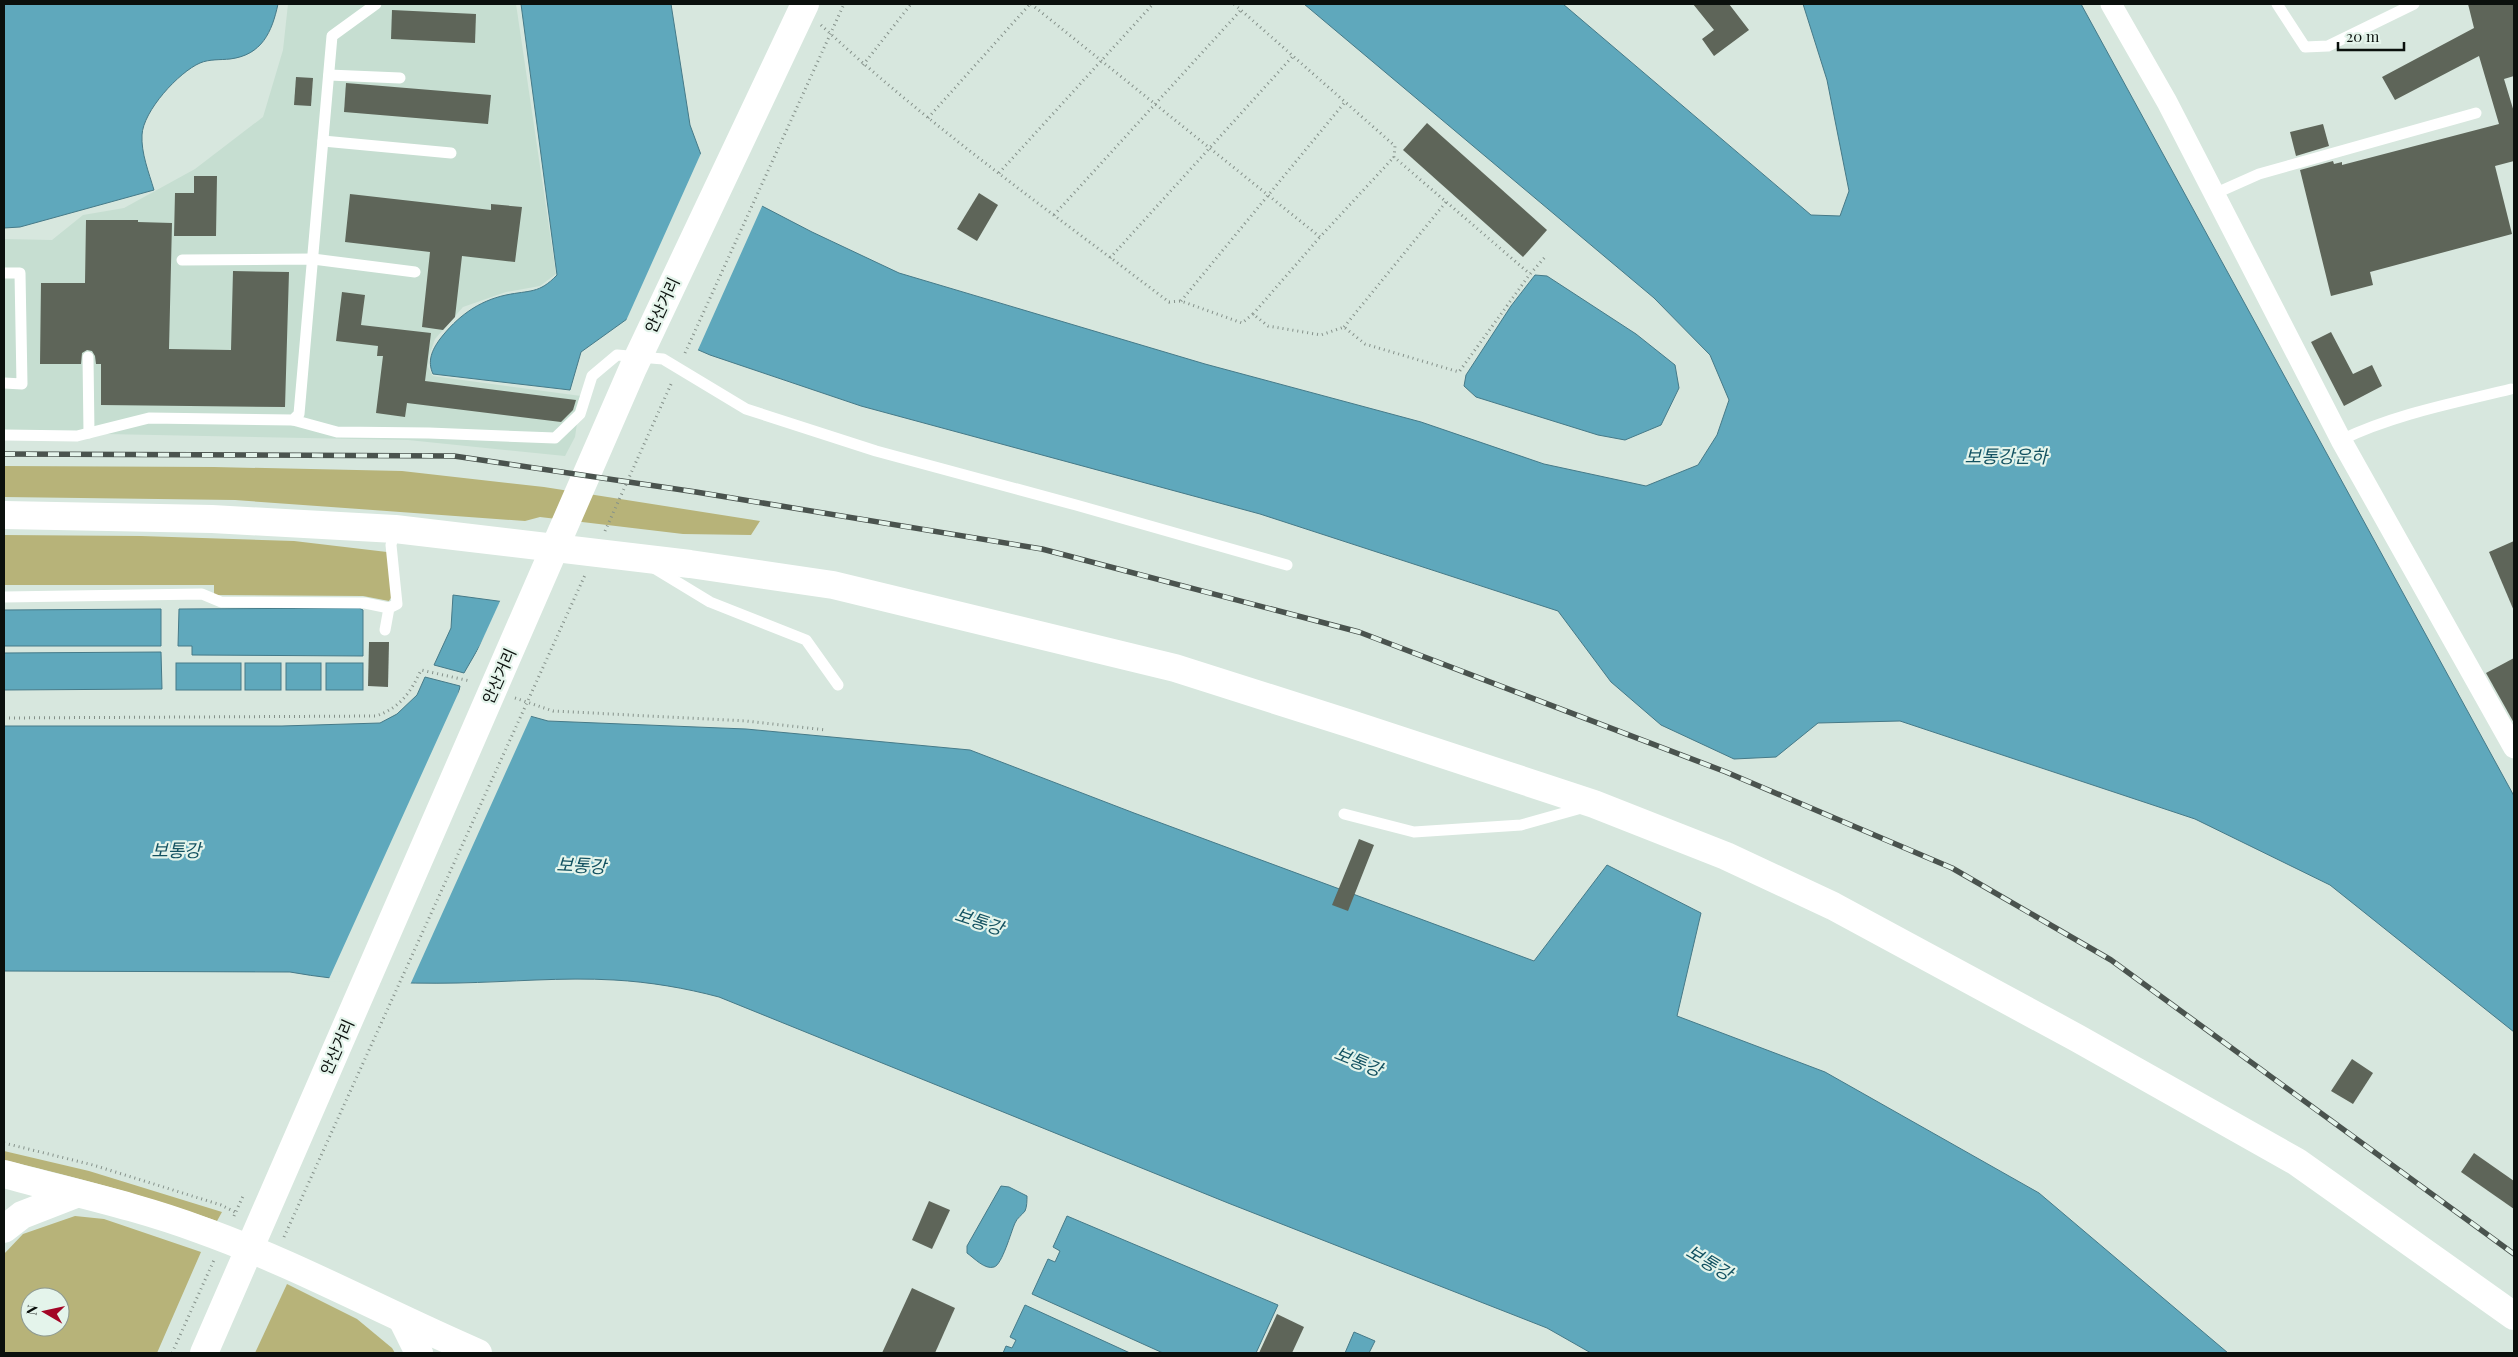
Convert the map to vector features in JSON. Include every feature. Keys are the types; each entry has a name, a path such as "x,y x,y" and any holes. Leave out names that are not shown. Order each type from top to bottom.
{"main road":[{"name":"안산거리","path":"204,1353 633,368 813,14"},
{"path":"4,515 212,518 395,529 636,557 833,585 1175,668 1594,804 1726,856 1833,906 2078,1038 2298,1162 2514,1316"},
{"path":"4,1174 153,1213 202,1230 313,1275 403,1321 478,1353"},
{"path":"4,1229 22,1215 76,1194"},
{"path":"403,1321 420,1353"}],"street":[{"path":"2112,4 2166,102 2341,440 2514,748"}],"lane":[{"path":"293,420 299,414 332,36 376,4"},
{"path":"2277,4 2305,48 2328,46 2414,4"},
{"path":"329,75 400,78"},
{"path":"2214,194 2259,174 2476,113"},
{"path":"323,141 451,153"},
{"path":"182,260 312,259 415,272"},
{"path":"4,273 20,273 22,384 4,383"},
{"path":"4,435 77,436 149,418 293,420 337,432 429,433 555,438 580,414 592,376 617,355 663,360 746,409 876,451 1076,505 1286,565"},
{"path":"88,357 89,433"},
{"path":"2341,440 2380,423 2511,389"},
{"path":"4,597 202,594 221,602 365,603 389,608 397,604 391,545 395,529"},
{"path":"636,557 710,602 806,640 838,684"},
{"path":"385,630 389,608"},
{"path":"1344,814 1414,832 1521,825 1594,804"}],"path":[{"path":"684,357 844,4"},
{"path":"864,65 911,4"},
{"path":"928,118 1031,4 1099,61 1320,237"},
{"path":"999,173 1099,61 1153,4"},
{"path":"813,14 864,65 928,118 1168,302 1181,301 1242,323 1253,314 1320,237 1394,157 1395,146 1234,4"},
{"path":"1054,215 1241,10"},
{"path":"1110,258 1293,56"},
{"path":"1181,301 1345,102"},
{"path":"1394,157 1530,274"},
{"path":"1253,314 1268,326 1322,335 1344,327 1446,202"},
{"path":"1344,327 1365,344 1459,372 1530,274 1545,258"},
{"path":"601,538 675,375"},
{"path":"281,1245 585,574"},
{"path":"4,718 376,716 390,711 401,702 412,689 421,670 461,678 480,685"},
{"path":"507,695 553,711 746,721 826,730"}],"shaded area":[{"path":"288,4 516,4 556,274 540,286 506,292 463,307 435,339 429,356 428,367 433,376 581,396 575,437 565,456 408,440 4,432 4,239 52,240 83,215 124,208 195,169 263,117 283,50"},
{"path":"4,466 214,467 402,471 544,487 760,521 751,535 683,534 540,517 525,521 235,500 4,497"},
{"path":"4,535 141,536 294,541 387,552 392,596 389,601 363,596 214,595 214,585 4,585"},
{"path":"4,1151 89,1171 222,1212 217,1221 164,1203 4,1160"},
{"path":"75,1216 104,1219 201,1252 157,1353 4,1353 4,1254 23,1234"},
{"path":"287,1284 357,1319 392,1348 395,1353 255,1353"}],"water":[{"path":"4,4 278,4 269,33 258,47 241,57 200,63 173,83 155,104 144,125 142,135 144,156 154,190 20,227 4,228"},
{"name":"보통강운하","path":"521,4 671,4 690,125 710,179 812,232 899,273 1205,364 1421,422 1544,464 1646,486 1698,465 1717,435 1729,400 1710,355 1654,298 1304,4 1563,4 1811,215 1840,216 1849,191 1827,80 1803,4 2081,4 2514,796 2514,1032 2330,885 2195,819 1900,721 1818,723 1776,757 1734,759 1661,725 1611,682 1558,611 1260,514 861,406 710,355 627,319 581,352 570,390 433,374 430,360 435,347 461,317 486,301 539,288 557,275"},
{"path":"1535,275 1547,276 1636,334 1675,365 1679,388 1661,425 1625,440 1598,435 1476,397 1464,386 1466,375 1511,306"},
{"path":"453,595 505,602 464,673 434,665 451,628"},
{"path":"359,608 363,610 363,656 192,655 192,646 178,646 179,609"},
{"path":"161,609 161,646 4,646 4,610"},
{"path":"161,652 162,689 4,690 4,653"},
{"path":"176,663 241,663 241,690 176,690"},
{"path":"245,663 281,663 281,690 245,690"},
{"path":"286,663 321,663 321,690 286,690"},
{"path":"326,663 363,663 363,690 326,690"},
{"name":"보통강","path":"425,677 460,686 458,696 548,721 746,729 970,750 1134,813 1534,961 1607,865 1701,913 1677,1016 1825,1072 2039,1193 2228,1353 1591,1353 1547,1328 1228,1203 719,997 654,984 594,979 416,983 374,982 290,972 4,971 4,726 282,726 380,723 397,714 417,695"},
{"path":"1001,1186 1009,1187 1027,1196 1027,1206 1015,1223 1000,1261 994,1267 987,1267 967,1253 967,1246"},
{"path":"1067,1216 1278,1305 1256,1353 1163,1353 1032,1294 1048,1259 1055,1262 1060,1251 1053,1247"},
{"path":"1025,1305 1130,1353 1003,1353 1006,1346 1012,1348 1016,1340 1010,1337"},
{"path":"1354,1332 1375,1341 1369,1353 1345,1353"}],"pier":[{"path":"702,151 712,177 763,204 697,352 627,322 625,323"},
{"path":"501,599 507,600 508,603 470,667"},
{"path":"462,685 461,694 532,714 410,985 328,981"}],"building":[{"path":"1693,4 1729,4 1749,30 1714,56 1702,39 1714,30"},
{"path":"2468,4 2514,4 2514,76 2504,79 2514,112 2514,161 2495,166 2512,234 2370,272 2373,285 2331,296 2300,170 2333,161 2334,164 2342,162 2342,165 2499,124 2479,56 2395,100 2382,77 2474,28"},
{"path":"392,10 476,14 475,43 391,39"},
{"path":"296,77 313,78 311,106 294,105"},
{"path":"346,83 491,95 488,124 344,112"},
{"path":"1427,123 1547,230 1523,257 1403,150"},
{"path":"2323,124 2329,146 2296,156 2290,132"},
{"path":"194,176 217,176 216,236 174,236 175,193 194,193"},
{"path":"979,193 998,205 977,241 957,229"},
{"path":"350,194 491,210 491,204 522,207 515,262 462,256 455,317 443,330 422,327 430,252 345,242"},
{"path":"86,220 138,220 138,222 172,223 169,349 231,350 233,271 289,272 285,407 101,405 101,364 96,364 92,351 87,350 82,353 81,364 40,364 41,283 85,283"},
{"path":"342,292 365,295 361,325 431,333 425,381 576,400 573,410 561,422 407,403 405,417 376,413 383,356 377,356 378,346 336,341"},
{"path":"2331,332 2353,374 2372,365 2382,386 2344,406 2311,342"},
{"path":"2514,541 2514,611 2489,552"},
{"path":"369,642 389,642 388,687 368,686"},
{"path":"2514,658 2514,723 2486,673"},
{"path":"1359,839 1374,845 1348,911 1332,905"},
{"path":"2352,1059 2373,1073 2353,1104 2331,1091"},
{"path":"2474,1153 2514,1181 2514,1209 2461,1172"},
{"path":"929,1201 950,1210 932,1249 912,1240"},
{"path":"912,1288 955,1308 935,1353 882,1353"},
{"path":"1277,1314 1304,1327 1292,1353 1259,1353"}],"railway":[{"path":"4,454 454,456 696,492 1042,549 1359,632 1726,772 1952,868 2111,960 2514,1254"}]}
